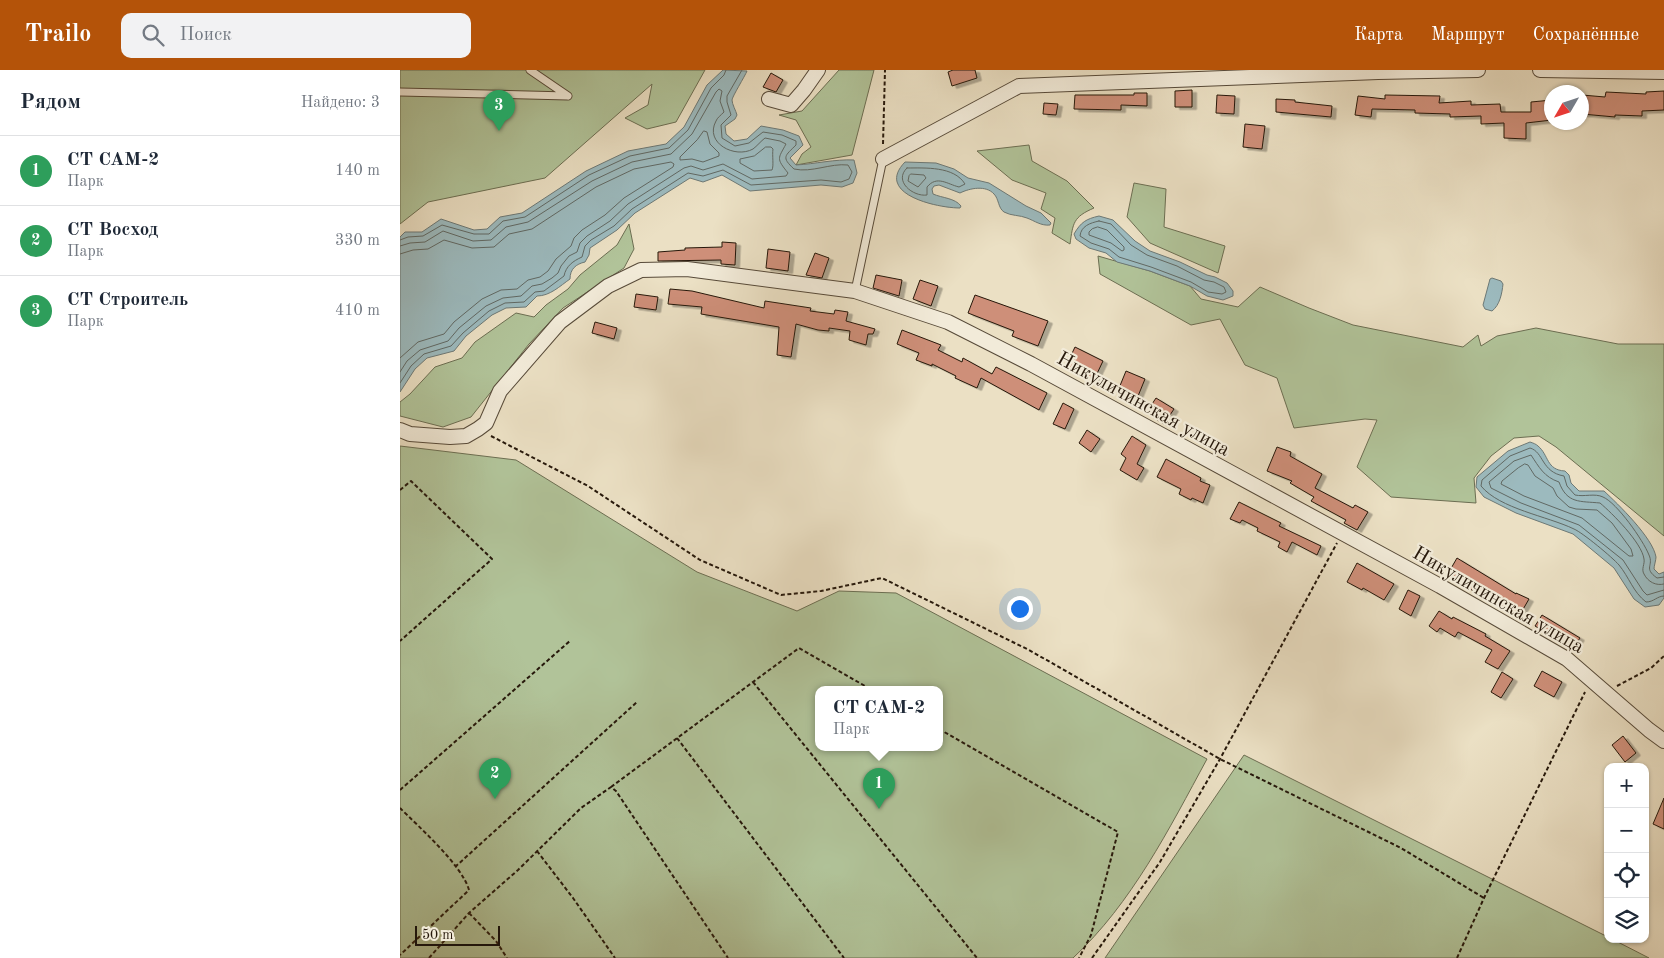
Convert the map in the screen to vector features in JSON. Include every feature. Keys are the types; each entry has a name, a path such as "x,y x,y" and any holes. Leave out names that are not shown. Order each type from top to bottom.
{"street":[{"path":"770,100 791,105 818,70"},
{"path":"883,159 1019,86 1378,71 1478,70"},
{"path":"1540,70 1664,72"},
{"name":"Никуличинская улица","path":"478,429 486,423 500,391 560,322 608,286 641,270 687,269 855,291 948,322 1031,364 1343,533 1567,658 1664,741"},
{"path":"400,430 410,434 450,437 466,436 478,429"}],"lane":[{"path":"400,92 568,96 530,70"},
{"path":"855,291 883,159"}],"path":[{"path":"883,159 886,70"},
{"path":"478,429 588,486 700,560 781,596 821,591 882,578 1029,650 1220,759 1402,848 1484,898"},
{"path":"400,490 410,481 492,559 400,641"},
{"path":"1092,958 1160,862 1220,759 1343,533"},
{"path":"400,790 572,640"},
{"path":"429,958 469,913 537,852 581,808 799,648 865,686"},
{"path":"1606,691 1652,668 1664,656"},
{"path":"1457,958 1484,898 1591,678"},
{"path":"753,682 977,958"},
{"path":"455,867 637,702"},
{"path":"943,730 1118,832 1091,935 1079,958"},
{"path":"677,738 844,958"},
{"path":"611,787 616,791 728,958"},
{"path":"400,808 437,846 466,880 469,890 400,955"},
{"path":"537,852 573,898 615,958"},
{"path":"469,913 496,941 507,958"}],"green space":[{"path":"400,70 705,70 676,122 647,129 625,118 648,105 652,84 545,178 428,202 400,224"},
{"path":"839,70 874,70 852,155 796,165 802,154 811,147 796,120 779,115 802,111"},
{"path":"1029,145 1032,161 1067,181 1094,208 1082,214 1075,222 1070,244 1052,233 1055,218 1041,209 1046,193 1012,180 977,151"},
{"path":"1134,183 1166,189 1164,227 1225,246 1218,273 1150,243 1127,217"},
{"path":"629,224 634,249 624,268 563,308 529,344 471,417 443,427 400,416 400,402 435,367 462,358 475,342 516,313 534,317 546,305 568,289 580,275 617,245"},
{"path":"1098,256 1150,271 1190,286 1201,299 1238,307 1260,287 1353,325 1463,347 1478,335 1481,346 1497,336 1536,328 1618,344 1664,344 1664,536 1556,447 1539,436 1514,438 1491,456 1474,478 1476,503 1391,497 1357,467 1377,420 1365,419 1294,428 1277,378 1245,365 1220,319 1191,325 1100,274"},
{"path":"400,446 516,460 697,572 797,611 839,591 896,593 1207,759 1148,864 1113,914 1073,958 400,958"},
{"path":"1244,755 1604,935 1604,943 1620,943 1649,958 1105,958"}],"water":[{"path":"723,70 747,71 732,100 737,115 735,119 725,126 726,134 734,141 747,139 761,126 783,130 799,136 803,145 790,158 796,165 854,160 857,173 853,183 842,187 821,185 750,191 722,175 703,182 690,178 635,213 617,230 590,248 585,262 574,268 570,279 559,287 542,296 537,296 526,307 506,308 492,315 466,336 454,351 427,358 415,369 400,392 400,237 405,232 422,232 441,219 474,230 487,229 500,217 522,213 586,171 628,151 666,144 684,127 707,85"},
{"path":"905,162 936,163 954,169 968,178 989,183 1041,213 1051,223 1050,225 1044,225 1004,212 994,194 982,188 960,193 939,185 934,186 932,189 933,194 955,201 961,206 960,208 937,205 912,197 903,191 897,183 898,173"},
{"path":"1099,216 1113,220 1135,241 1150,251 1227,283 1233,291 1233,296 1223,300 1207,296 1190,286 1150,271 1117,262 1106,253 1089,248 1076,239 1074,234 1084,222"},
{"path":"1490,279 1501,281 1503,284 1499,302 1492,311 1485,309 1483,305"},
{"path":"1530,442 1542,450 1548,462 1554,468 1565,471 1569,475 1571,483 1579,491 1604,491 1642,531 1649,540 1656,557 1654,569 1659,574 1664,572 1664,598 1659,605 1645,607 1634,599 1614,568 1573,534 1516,513 1484,497 1476,487 1477,477 1508,451"}],"building":[{"path":"953,70 975,70 977,78 952,86 948,72"},
{"path":"771,73 783,80 776,92 763,87"},
{"path":"1192,90 1192,107 1175,107 1175,91"},
{"path":"1664,91 1664,110 1642,111 1642,116 1615,115 1615,117 1589,115 1589,96 1605,97 1606,92 1646,94 1646,92"},
{"path":"1134,93 1147,93 1147,106 1121,105 1121,110 1074,109 1075,95 1134,95"},
{"path":"1217,95 1235,96 1234,114 1216,113"},
{"path":"1385,95 1440,96 1439,103 1471,101 1471,105 1500,104 1501,112 1531,112 1531,102 1544,101 1544,121 1526,123 1526,139 1504,138 1504,123 1481,124 1481,116 1450,117 1450,114 1415,113 1415,110 1372,109 1371,117 1355,115 1358,96 1385,99"},
{"path":"1276,99 1332,106 1331,117 1276,112"},
{"path":"1044,103 1058,104 1056,115 1043,114"},
{"path":"1245,124 1265,126 1262,149 1243,147"},
{"path":"722,242 736,243 735,265 721,264 721,260 658,261 658,252 685,250 685,248 722,247"},
{"path":"768,249 790,252 788,271 766,268"},
{"path":"815,253 829,258 822,278 806,275"},
{"path":"876,275 902,280 899,296 873,288"},
{"path":"920,280 938,286 931,306 913,299"},
{"path":"670,289 692,291 764,308 765,301 811,308 810,311 834,314 835,310 848,312 846,321 875,329 873,334 868,334 866,345 849,340 850,331 829,328 829,331 818,330 796,324 791,357 777,355 779,327 701,314 702,307 668,304"},
{"path":"636,294 658,297 656,310 634,307"},
{"path":"975,295 1048,321 1038,346 1012,336 1014,331 968,313"},
{"path":"595,322 617,328 614,339 592,333"},
{"path":"902,330 941,345 938,350 962,362 963,358 992,374 996,367 1047,393 1039,410 981,378 977,388 955,378 956,376 932,364 932,366 916,360 919,353 897,344"},
{"path":"1075,347 1103,361 1094,380 1066,366"},
{"path":"1126,371 1145,379 1136,401 1117,393"},
{"path":"1156,398 1174,409 1164,424 1146,413"},
{"path":"1063,403 1074,409 1065,429 1053,424"},
{"path":"1087,430 1100,439 1091,452 1079,443"},
{"path":"1132,436 1146,445 1137,464 1144,468 1137,480 1120,470 1126,458 1121,454"},
{"path":"1277,447 1291,452 1290,456 1322,474 1315,488 1353,508 1355,505 1368,512 1357,530 1344,523 1346,520 1311,501 1314,497 1290,483 1292,481 1267,471"},
{"path":"1166,459 1201,478 1200,481 1210,485 1203,503 1179,494 1181,489 1157,477"},
{"path":"1239,502 1281,523 1279,526 1321,546 1317,555 1292,542 1287,552 1278,547 1280,542 1257,531 1258,528 1242,520 1240,523 1230,519"},
{"path":"1457,558 1516,594 1529,599 1518,618 1467,587 1446,577"},
{"path":"1357,563 1394,584 1384,600 1363,588 1362,590 1347,582"},
{"path":"1408,590 1420,596 1411,616 1399,609"},
{"path":"1439,611 1486,634 1485,636 1510,651 1498,669 1485,662 1492,650 1458,632 1455,637 1440,628 1437,632 1429,626"},
{"path":"1542,615 1580,638 1573,648 1551,633 1550,635 1535,626"},
{"path":"1542,671 1562,682 1554,697 1534,686"},
{"path":"1502,672 1513,679 1501,698 1491,692"},
{"path":"1623,736 1636,753 1625,762 1612,745"},
{"path":"1664,798 1664,829 1653,824"}],"place":[{"name":"СТ Строитель","path":"499,131"},
{"name":"СТ Восход","path":"495,799"},
{"name":"СТ САМ-2","path":"879,809"}]}
